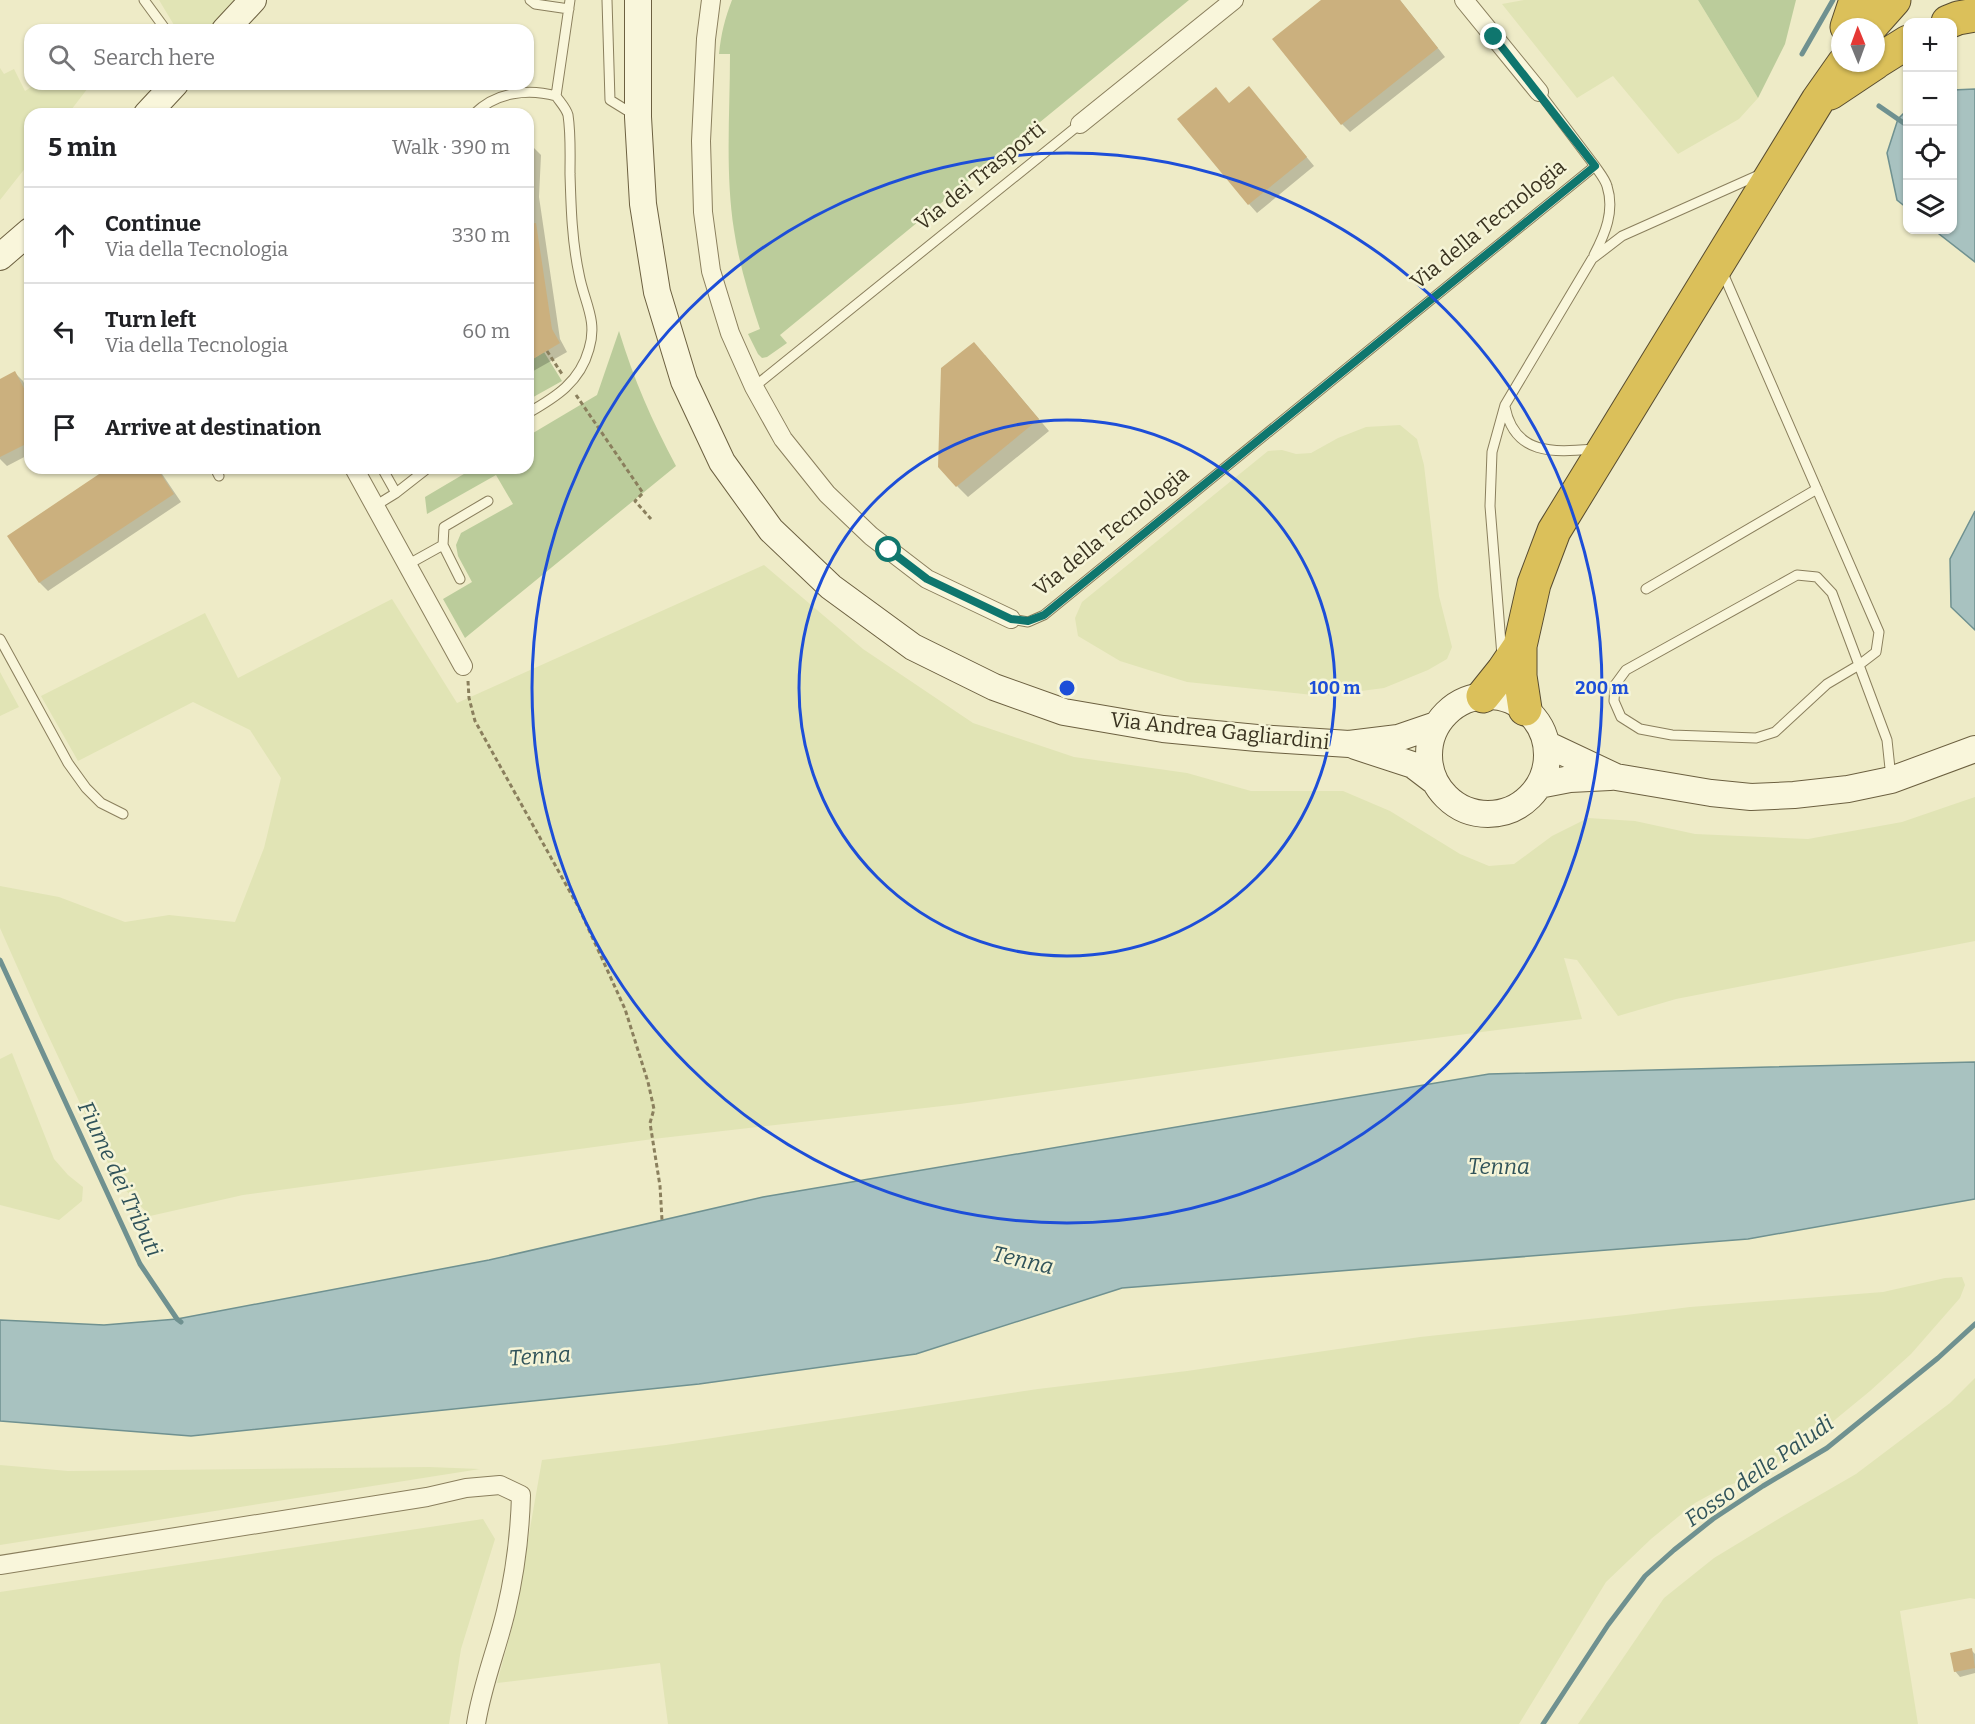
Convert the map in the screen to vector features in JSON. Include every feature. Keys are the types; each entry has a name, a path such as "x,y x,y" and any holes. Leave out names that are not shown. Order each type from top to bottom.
{"highway":[{"path":"1850,18 1856,0"},
{"path":"1878,18 1894,0"},
{"path":"1957,18 1975,15"},
{"path":"1885,57 1903,45"},
{"path":"1818,100 1831,68"},
{"path":"1483,696 1512,658 1534,584 1554,531 1818,100 1838,72"},
{"path":"1818,100 1862,72"},
{"path":"1512,658 1520,676 1525,709"}],"main road":[{"path":"231,24 254,0"},
{"name":"Via Andrea Gagliardini","path":"638,0 638,117 643,204 657,292 684,381 722,462 771,530 831,587 913,647 994,687 1064,712 1163,729 1349,744"},
{"path":"153,108 169,90"},
{"path":"0,257 24,236"},
{"path":"1483,696 1512,701 1525,709 1535,719 1546,744 1546,765 1539,785 1528,799 1512,809 1494,814 1476,814 1459,807 1444,796 1434,781 1428,763 1429,743 1436,725 1448,710 1464,700 1483,696"},
{"path":"1349,744 1398,738 1436,725"},
{"path":"1349,744 1413,765 1434,781"},
{"path":"1546,744 1616,777"},
{"path":"1539,785 1570,779 1616,777 1701,792 1752,797 1794,795 1848,789 1891,780 1975,749"}],"street":[{"name":"Via della Tecnologia","path":"711,0 706,39 701,141 703,212 711,271 730,333 754,387 783,439 827,494 871,536 927,579 1011,619"},
{"name":"Via dei Trasporti","path":"1080,124 1234,0"},
{"name":"Via della Tecnologia","path":"1464,0 1539,92"},
{"path":"357,474 462,666"},
{"path":"0,1565 416,1499 466,1488 500,1485 521,1495 520,1533 506,1611 476,1724"}],"lane":[{"path":"144,0 162,24"},
{"path":"530,0 535,4 569,5 556,96"},
{"path":"607,0 610,100 638,117"},
{"path":"482,108 518,92 538,91 556,96 567,112 570,140 572,235 580,278 593,326 590,348 582,368 570,385 555,398 534,410"},
{"name":"Via della Tecnologia","path":"1011,619 1028,621 1044,615 1595,166 1539,92"},
{"name":"Via dei Trasporti","path":"754,387 1080,124"},
{"path":"1512,658 1490,506 1492,452 1505,405 1606,232 1610,209 1607,186 1595,166"},
{"path":"1592,259 1622,236 1777,167"},
{"path":"1718,263 1879,632 1876,652 1859,665 1827,684 1775,732 1756,738 1672,735 1640,729 1621,717 1614,701 1615,685 1626,670 1797,575 1816,577 1832,593 1859,665 1887,740 1891,780"},
{"path":"1505,405 1508,422 1518,437 1532,446 1555,451 1605,448"},
{"path":"385,474 396,493"},
{"path":"375,506 420,474"},
{"path":"1646,589 1816,489"},
{"path":"460,579 443,545 444,527 488,501"},
{"path":"407,565 443,545"},
{"path":"0,639 68,763 101,803 123,814"}],"path":[{"path":"547,351 643,493 636,501 651,519"},
{"path":"462,666 470,686 469,698 475,721 579,908 625,1009 654,1109 650,1123 660,1186 662,1220"}],"green space":[{"path":"159,0 237,0 215,24 173,24"},
{"path":"732,0 1189,0 780,335 787,343 762,358 748,334 760,329 736,243 731,208 730,54 719,54 727,13"},
{"path":"1524,0 1698,0 1758,98 1739,119 1678,154 1613,76 1577,98 1502,4"},
{"path":"1698,0 1796,0 1785,44 1758,98"},
{"path":"0,68 4,74 14,69 25,91 86,90 73,108 24,108 24,170 0,200"},
{"path":"619,331 644,400 676,466 465,638 443,599 472,582 458,556 456,545 461,533 513,504 496,475 427,514 425,497 464,474 534,474 534,432 597,395"},
{"path":"544,352 562,381 534,397 534,358"},
{"path":"1400,425 1417,439 1424,465 1439,596 1452,647 1447,659 1428,670 1384,688 1323,696 1187,682 1120,661 1078,636 1075,618 1082,602 1268,451 1311,453 1338,438 1366,427"},
{"path":"764,565 863,649 973,723 1074,757 1187,773 1251,791 1343,791 1390,811 1460,854 1489,866 1514,864 1552,836 1588,818 1635,821 1695,834 1808,839 1902,822 1975,797 1975,941 1676,999 1618,1016 1577,960 1564,958 1582,1019 960,1104 653,1139 243,1195 150,1216 116,1180 40,1018 0,928 0,886 59,897 125,922 169,915 235,922 264,848 281,778 250,730 193,702 78,761 41,696 205,613 238,678 392,599 457,703"},
{"path":"0,672 19,707 0,716"},
{"path":"12,1053 54,1159 83,1187 82,1201 59,1220 0,1205 0,1059"},
{"path":"1962,1277 1965,1285 1960,1298 1911,1354 1870,1391 1797,1451 1755,1476 1724,1487 1695,1503 1651,1539 1606,1582 1519,1724 668,1724 660,1663 497,1683 514,1620 542,1460 666,1445 1038,1389 1187,1371 1420,1337 1690,1307 1883,1292 1945,1278"},
{"path":"1975,1378 1975,1599 1900,1611 1918,1724 1578,1724 1664,1598 1714,1558 1856,1474 1950,1403"},
{"path":"0,1465 68,1471 429,1467 480,1469 0,1545"},
{"path":"483,1519 495,1539 461,1649 449,1724 0,1724 0,1592"}],"water":[{"path":"1975,89 1975,262 1939,234 1957,234 1957,90"},
{"path":"1903,114 1903,205 1897,200 1887,153 1898,119"},
{"path":"1975,511 1975,630 1951,607 1950,559"},
{"name":"Tenna","path":"1975,1062 1975,1199 1748,1239 1122,1288 916,1354 699,1384 191,1436 0,1421 0,1320 104,1325 177,1319 489,1260 763,1197 1489,1074"}],"building":[{"path":"1321,0 1400,0 1438,48 1341,125 1272,39"},
{"path":"1249,86 1307,157 1248,205 1177,119 1216,87 1229,103"},
{"path":"534,223 536,223 552,329 560,343 534,358"},
{"path":"974,342 1039,419 956,487 938,467 941,368"},
{"path":"15,371 24,388 24,445 0,457 0,379"},
{"path":"99,474 161,474 174,494 39,583 7,536"},
{"path":"1972,1648 1975,1668 1954,1672 1950,1653"}],"waterway":[{"path":"1802,54 1833,0"},
{"path":"1879,106 1903,123"},
{"name":"Fiume dei Tributi","path":"0,960 140,1264 181,1322"},
{"name":"Fosso delle Paludi","path":"1543,1724 1608,1625 1645,1576 1713,1519 1827,1448 1938,1358 1975,1324"}],"route":[{"path":"889,550 927,579 1011,619 1028,621 1044,615 1595,166 1494,37"}]}
